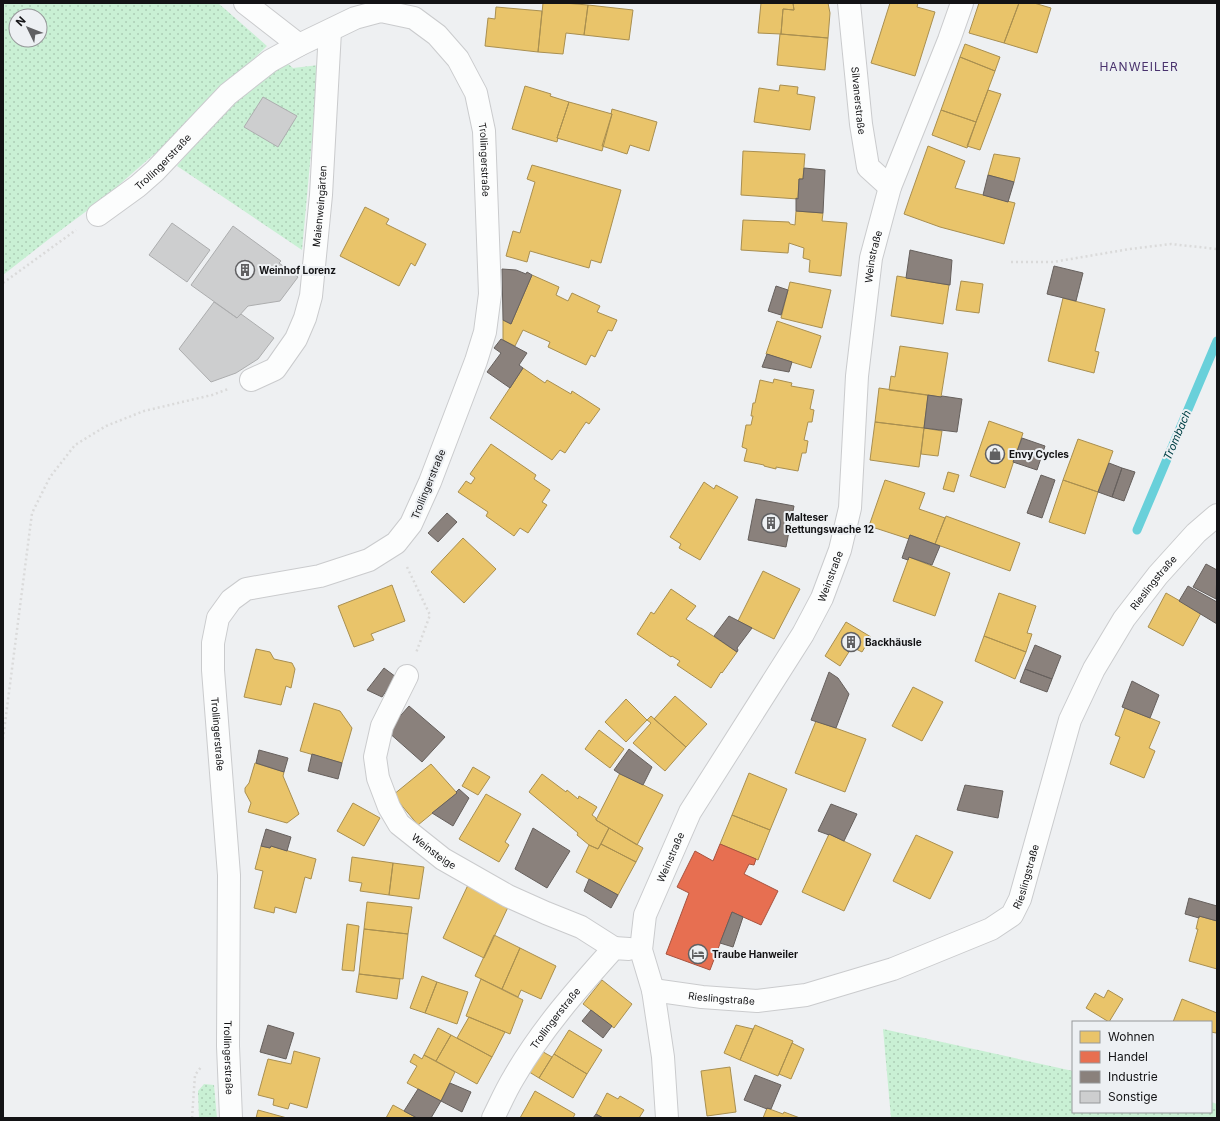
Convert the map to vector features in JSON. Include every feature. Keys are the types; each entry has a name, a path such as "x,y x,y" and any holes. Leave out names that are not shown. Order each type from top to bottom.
{"street":[{"path":"245,3 299,45"},
{"name":"Silvanerstraße","path":"849,3 861,124 868,167 890,187"},
{"name":"Weinstraße","path":"667,1118 663,1057 652,990 641,950 645,914 690,812 803,634 822,598 840,550 850,508 857,376 871,258 890,187 949,40 962,3"},
{"name":"Trollingerstraße","path":"98,215 138,186 155,171 228,94 270,61 299,45 379,7 414,18 437,36 458,59 476,93 484,131 490,294 485,332 476,361 424,496 411,524 396,543 369,560 320,576 246,589 231,600 218,618 213,643 213,670 229,875 228,1046 231,1118"},
{"name":"Maienweingärten","path":"250,380 275,369 296,339 305,318 311,296 321,195 330,31"},
{"name":"Rieslingstraße","path":"652,990 702,997 757,1001 806,995 893,969 991,928 1012,915 1020,899 1070,720 1094,669 1124,619 1158,574 1196,533 1217,515"},
{"name":"Weinsteige","path":"407,676 382,726 375,757 378,778 389,807 399,824 443,859 508,896 546,913 581,926 614,948"},
{"path":"614,948 641,950"},
{"name":"Trollingerstraße","path":"493,1118 514,1077 539,1040 575,993 614,948"}],"path":[{"path":"3,283 98,215"},
{"path":"1011,262 1053,262 1130,249 1171,244 1217,249"},
{"path":"3,739 32,513 50,476 75,445 106,426 144,411 212,395 250,380"},
{"path":"396,543 430,615 407,676"}],"green space":[{"path":"3,3 218,3 267,46 160,149 104,198 3,275"},
{"path":"286,62 293,68 319,65 302,250 177,166 220,113 259,78"},
{"path":"883,1029 1072,1071 1072,1113 1212,1113 1212,1102 1217,1104 1217,1118 891,1118"},
{"path":"204,1084 214,1085 217,1118 199,1118 198,1091"}],"building: Wohnen":[{"path":"543,3 588,5 584,35 566,33 563,54 538,52"},
{"path":"761,3 793,3 794,10 783,9 781,34 758,33"},
{"path":"793,3 828,3 830,13 828,38 781,34 783,9 794,10"},
{"path":"890,3 918,3 917,7 935,12 915,76 871,63"},
{"path":"979,3 1019,3 1004,43 969,33"},
{"path":"1019,3 1034,3 1051,8 1037,53 1004,43"},
{"path":"588,5 633,10 629,40 584,35"},
{"path":"496,7 542,11 538,52 485,46 488,18 495,19"},
{"path":"780,34 828,38 825,70 777,65"},
{"path":"965,44 1000,57 995,71 960,57"},
{"path":"960,57 995,71 976,122 941,110"},
{"path":"780,85 798,87 797,94 815,97 810,130 754,122 759,88 779,91"},
{"path":"525,86 551,94 550,96 569,102 557,142 512,129"},
{"path":"988,90 1001,94 980,150 967,146"},
{"path":"569,102 612,114 602,151 557,138"},
{"path":"612,109 657,122 649,151 630,145 627,154 602,146 612,114"},
{"path":"941,110 976,122 967,148 932,135"},
{"path":"928,146 965,161 955,188 1015,203 1004,244 940,227 904,214"},
{"path":"743,151 805,154 803,179 799,179 798,199 741,195"},
{"path":"994,154 1020,158 1014,182 988,175"},
{"path":"532,165 621,190 601,263 591,260 589,268 530,251 527,262 506,256 513,231 520,233 535,182 527,179"},
{"path":"365,207 389,219 386,224 426,244 415,266 411,263 399,286 340,256"},
{"path":"796,211 823,213 822,221 847,223 841,276 809,272 810,260 803,258 804,248 789,243 788,253 741,250 743,220 789,222 790,224 795,225"},
{"path":"532,275 559,287 556,295 568,301 572,293 600,306 597,312 617,320 612,331 608,330 595,357 591,355 586,365 548,347 550,342 523,330 515,346 503,340 503,320 511,324"},
{"path":"897,276 949,285 943,324 891,316"},
{"path":"961,281 983,284 979,313 956,310"},
{"path":"790,282 831,290 822,328 781,318"},
{"path":"1063,298 1105,309 1095,351 1099,352 1094,373 1048,361"},
{"path":"777,321 821,336 811,368 766,354"},
{"path":"900,346 948,353 941,397 889,390 891,376 895,377"},
{"path":"523,368 545,383 547,380 571,394 572,391 600,409 589,424 586,422 565,453 560,450 552,460 490,418"},
{"path":"774,379 792,383 791,386 814,390 810,409 814,410 812,422 808,422 804,440 808,441 806,453 802,453 798,471 776,467 776,469 744,461 747,449 742,447 746,425 751,425 753,403 755,403 760,380 773,383"},
{"path":"879,388 928,395 924,428 875,422"},
{"path":"989,421 1023,433 1005,488 970,476"},
{"path":"875,422 924,428 919,467 870,460"},
{"path":"924,428 942,431 938,456 921,454"},
{"path":"1078,439 1113,451 1098,492 1063,480"},
{"path":"491,444 536,475 534,479 550,490 542,502 547,505 528,533 520,528 514,536 486,516 488,512 458,492 466,481 471,484 475,478 470,474"},
{"path":"948,472 959,475 954,492 943,489"},
{"path":"885,480 925,493 919,509 945,518 935,544 910,535 909,539 869,526"},
{"path":"1063,480 1098,492 1085,534 1049,522"},
{"path":"704,482 714,489 716,485 738,497 700,560 679,548 681,544 670,537"},
{"path":"946,516 1020,543 1010,571 935,544"},
{"path":"463,538 496,569 464,603 431,572"},
{"path":"909,557 950,573 935,616 893,601"},
{"path":"763,571 800,589 774,639 738,621"},
{"path":"392,585 405,621 371,634 374,640 354,647 338,606"},
{"path":"671,589 696,606 686,619 737,652 722,673 721,672 711,688 677,665 680,661 672,656 671,657 637,634 651,612 654,614"},
{"path":"999,593 1036,606 1027,633 1032,634 1026,652 984,636"},
{"path":"1166,593 1201,613 1183,646 1148,627"},
{"name":"Backhäusle","path":"846,622 871,637 862,652 852,647 840,666 825,656"},
{"path":"984,636 1026,652 1015,679 975,661"},
{"path":"256,649 270,652 274,659 292,663 295,669 291,688 286,686 281,705 244,697"},
{"path":"913,687 943,702 922,741 892,726"},
{"path":"675,696 707,724 686,747 654,719"},
{"path":"626,699 647,720 626,742 605,722"},
{"path":"314,703 340,711 352,728 342,763 300,751"},
{"path":"1125,708 1160,722 1149,748 1155,751 1144,778 1110,764 1120,737 1115,735"},
{"path":"651,716 686,747 665,771 633,743 651,723 647,720"},
{"path":"816,721 866,739 845,792 795,773"},
{"path":"599,730 624,749 610,768 585,749"},
{"path":"255,763 284,772 283,776 299,814 287,823 248,812 251,803 245,792 245,788 249,783"},
{"path":"431,764 457,793 418,825 393,795"},
{"path":"473,767 490,777 478,795 462,786"},
{"path":"620,773 663,795 637,845 596,820"},
{"path":"749,773 787,789 770,830 732,815"},
{"path":"542,774 566,792 567,790 578,799 579,796 597,807 592,815 596,818 596,820 609,828 598,849 589,845 577,835 578,833 529,792"},
{"path":"486,794 521,814 505,842 509,845 499,862 459,839"},
{"path":"353,803 380,818 364,846 337,831"},
{"path":"732,815 770,830 758,860 720,844"},
{"path":"609,828 643,848 636,862 601,844"},
{"path":"829,834 871,854 844,911 802,892"},
{"path":"916,835 953,852 930,899 893,881"},
{"path":"601,844 636,862 618,895 576,872 589,845 598,849"},
{"path":"261,846 270,848 271,846 316,859 311,879 305,877 296,913 275,907 274,913 254,908 263,871 255,869"},
{"path":"352,857 393,863 389,895 360,891 362,883 349,881"},
{"path":"393,863 424,867 419,899 389,895"},
{"path":"468,885 509,905 484,958 443,938"},
{"path":"367,902 412,907 408,934 364,929"},
{"path":"1199,916 1217,921 1217,969 1189,961 1198,929 1196,929"},
{"path":"347,924 359,926 354,971 342,970"},
{"path":"364,929 408,934 403,979 359,974"},
{"path":"494,935 520,948 502,989 475,976"},
{"path":"520,948 556,966 541,999 521,990 518,997 502,989"},
{"path":"359,974 400,979 397,999 356,992"},
{"path":"422,976 437,982 425,1013 410,1008"},
{"path":"481,979 523,1000 510,1034 466,1016"},
{"path":"602,980 632,1004 614,1028 583,1004"},
{"path":"437,982 468,992 457,1024 425,1013"},
{"path":"1108,990 1123,999 1110,1021 1086,1008 1095,993 1104,998"},
{"path":"1182,999 1217,1013 1217,1030 1216,1033 1212,1032 1212,1021 1173,1021"},
{"path":"469,1017 505,1032 492,1057 457,1038"},
{"path":"736,1025 753,1029 740,1060 724,1053"},
{"path":"755,1025 793,1041 778,1076 740,1060"},
{"path":"438,1028 451,1035 436,1061 424,1055"},
{"path":"569,1030 602,1050 587,1074 554,1054"},
{"path":"451,1035 492,1057 477,1084 436,1061"},
{"path":"792,1043 804,1049 791,1079 779,1074"},
{"path":"538,1049 552,1057 539,1078 526,1070"},
{"path":"294,1051 320,1058 307,1108 290,1103 288,1109 273,1105 274,1099 258,1095 268,1059 291,1064"},
{"path":"414,1054 422,1059 424,1055 455,1072 441,1101 407,1083 417,1066 410,1062"},
{"path":"554,1054 587,1074 573,1098 539,1078"},
{"path":"730,1067 736,1112 707,1116 701,1071"},
{"path":"535,1091 575,1114 573,1118 520,1118"},
{"path":"607,1093 618,1099 620,1096 644,1110 639,1118 603,1118 596,1114"},
{"path":"393,1105 404,1111 417,1118 386,1118"},
{"path":"767,1108 783,1114 784,1112 800,1118 763,1118"},
{"path":"258,1110 287,1118 256,1118"}],"building: Handel":[{"name":"Traube Hanweiler","path":"720,844 756,859 754,865 749,864 744,874 778,891 761,925 732,912 710,970 666,954 689,893 677,887 695,851 713,861"}],"building: Industrie":[{"path":"804,168 825,170 823,213 796,211 796,198 798,199 799,179 803,179"},
{"path":"988,175 1014,182 1008,202 983,195"},
{"path":"910,250 952,260 950,285 906,278"},
{"path":"1054,266 1083,273 1076,301 1047,294"},
{"path":"502,269 516,270 526,274 527,272 532,275 511,324 503,320"},
{"path":"776,286 788,290 781,315 768,311"},
{"path":"501,339 527,353 519,365 523,368 510,388 487,372 501,353 494,348"},
{"path":"767,354 792,362 789,372 762,367"},
{"path":"928,395 962,399 957,432 924,428"},
{"path":"1022,438 1045,446 1037,470 1013,462"},
{"path":"1109,463 1122,468 1112,497 1098,492"},
{"path":"1122,468 1135,472 1124,501 1112,497"},
{"path":"1041,475 1055,480 1042,518 1027,513"},
{"name":"Malteser Rettungswache 12","path":"756,499 794,506 786,547 748,540"},
{"path":"447,513 457,522 438,542 428,533"},
{"path":"910,535 940,546 932,565 909,557 908,560 902,558"},
{"path":"1206,564 1217,570 1216,599 1193,587"},
{"path":"1188,586 1217,602 1217,624 1179,601"},
{"path":"729,616 752,628 737,648 737,652 714,636"},
{"path":"1035,645 1061,656 1052,679 1025,669"},
{"path":"384,668 396,677 382,697 367,690"},
{"path":"1025,669 1052,679 1047,692 1020,682"},
{"path":"829,672 838,678 849,694 836,728 811,720"},
{"path":"1132,681 1159,695 1150,718 1122,707"},
{"path":"409,706 445,737 422,762 387,731"},
{"path":"629,749 652,767 643,785 614,770"},
{"path":"259,750 288,758 284,772 256,763"},
{"path":"312,754 342,763 338,779 308,771"},
{"path":"965,785 1003,791 998,818 957,810"},
{"path":"459,789 469,798 453,826 432,813 457,793 456,792"},
{"path":"831,804 857,814 844,841 818,831"},
{"path":"533,828 570,851 547,888 515,869"},
{"path":"266,829 291,837 287,851 271,846 270,848 261,846"},
{"path":"589,879 618,895 611,908 584,891"},
{"path":"1189,898 1217,906 1217,921 1185,914"},
{"path":"732,912 743,917 733,947 720,943"},
{"path":"591,1010 612,1026 603,1038 582,1021"},
{"path":"268,1025 294,1033 286,1059 260,1052"},
{"path":"755,1075 781,1085 771,1109 767,1109 744,1100"},
{"path":"450,1083 471,1092 462,1112 441,1101"},
{"path":"418,1089 441,1101 431,1118 417,1118 404,1111"},
{"path":"596,1114 603,1118 593,1118"}],"building: Sonstige":[{"path":"263,97 297,116 278,147 244,127"},
{"path":"172,223 210,250 187,282 149,255"},
{"name":"Weinhof Lorenz","path":"233,226 281,261 279,263 298,277 280,301 248,306 237,318 191,285"},
{"path":"214,302 237,318 241,314 274,338 258,359 236,373 211,382 179,349"}],"waterway":[{"name":"Trombach","path":"1137,530 1217,341"}],"place":[{"name":"Weinhof Lorenz","path":"245,270"},
{"name":"Envy Cycles","path":"995,454"},
{"name":"Malteser Rettungswache 12","path":"771,523"},
{"name":"Backhäusle","path":"851,642"},
{"name":"Traube Hanweiler","path":"698,954"}],"district":[{"name":"HANWEILER","path":"1139,67"}]}
